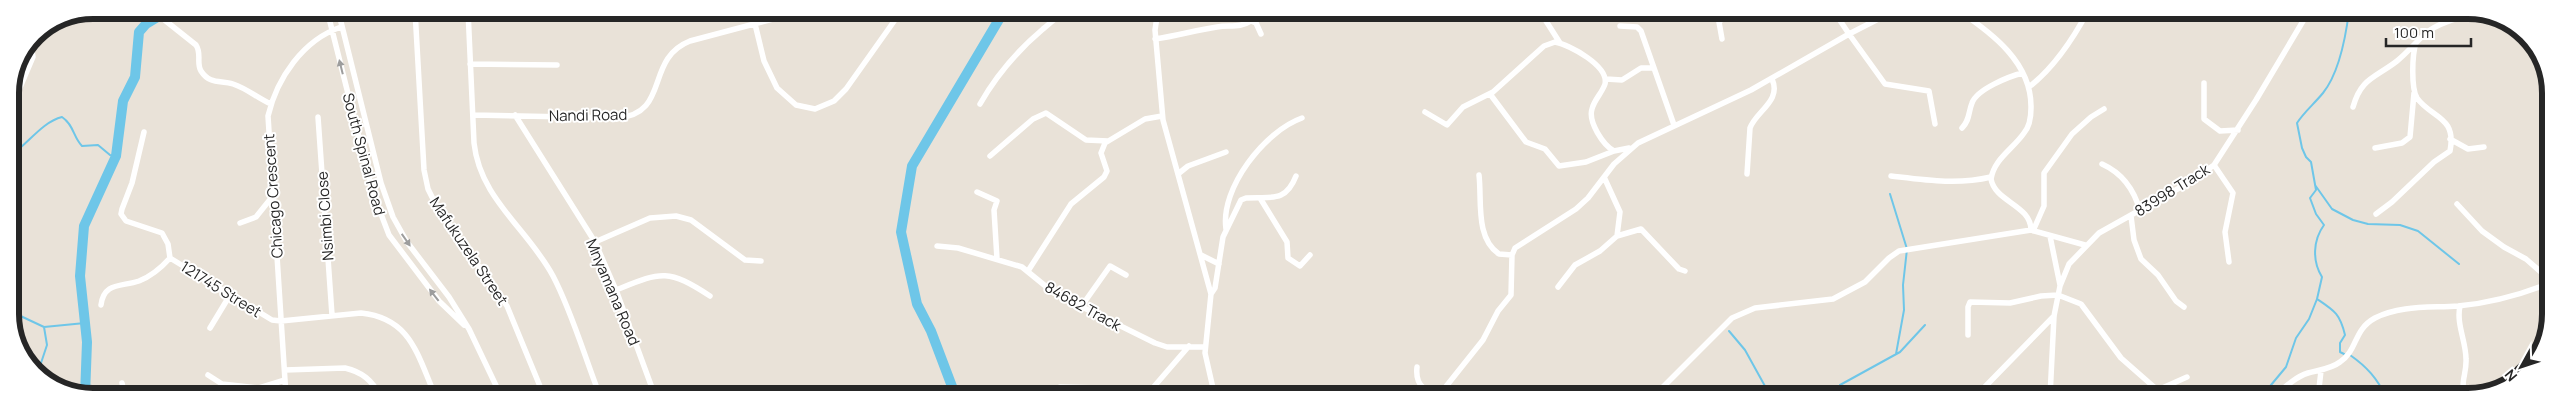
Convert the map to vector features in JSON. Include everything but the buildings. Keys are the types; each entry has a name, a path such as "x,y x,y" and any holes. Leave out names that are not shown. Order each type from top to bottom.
{"street":[{"path":"162,19 198,48 199,68 207,78 217,83 231,83 249,89 258,98 271,104"},
{"name":"South Spinal Road","path":"330,19 373,193 384,224 389,235 439,301 469,329"},
{"name":"South Spinal Road","path":"340,19 382,183 393,217 407,242 469,329 497,388"},
{"name":"Mafukuzela Street","path":"415,19 422,156 428,189 437,207 507,306 541,388"},
{"path":"468,19 476,156 484,180 552,275 597,388"},
{"name":"Nandi Road","path":"473,115 617,118 632,116 647,106 664,61 674,48 690,41 774,19"},
{"path":"755,24 767,68 777,88 796,105 815,109 834,100 846,89 896,19"},
{"path":"980,104 993,81 1017,52 1054,19"},
{"path":"1157,19 1156,39 1162,116 1211,294 1205,348 1213,388"},
{"path":"1545,19 1560,43 1597,65 1606,79"},
{"path":"1722,19 1719,22 1722,38"},
{"path":"1839,19 1885,84 1928,91 1935,124"},
{"path":"1490,94 1526,142 1545,149 1559,166 1586,162 1614,151 1631,148 1674,125 1719,107 1877,19"},
{"path":"1969,19 2011,55 2023,73 2029,87 2031,103 2028,126 1996,164 1991,177 1995,190 2028,219 2032,230"},
{"path":"2029,87 2048,71 2082,25 2084,19"},
{"name":"83998 Track","path":"2060,286 2069,264 2099,232 2190,182 2214,164 2238,130 2304,19"},
{"path":"2353,107 2362,85 2396,61 2439,26 2461,19"},
{"path":"1156,39 1194,33 1216,27 1240,26 1252,21 1256,23 1261,34"},
{"path":"1620,26 1640,29 1674,125"},
{"name":"Chicago Crescent","path":"286,388 268,116 271,104 282,81 307,46 332,30 342,27"},
{"path":"1424,112 1447,124 1467,104 1490,94 1544,46 1550,43 1560,43"},
{"path":"2375,148 2402,143 2410,136 2416,43"},
{"path":"19,89 33,57 32,50"},
{"path":"470,64 558,65"},
{"path":"1606,79 1622,80 1641,68 1653,68"},
{"path":"1962,128 1969,120 1972,102 1977,96 2003,79 2023,73"},
{"path":"1606,79 1591,114 1604,143 1614,151"},
{"path":"1747,174 1750,128 1766,108 1774,91 1772,79"},
{"path":"2204,83 2204,119 2220,131 2238,130"},
{"path":"2376,214 2392,202 2434,162 2448,153 2452,144 2450,131 2442,118 2422,104 2414,93"},
{"path":"2032,230 2044,206 2044,173 2078,128 2104,109"},
{"path":"990,156 1034,119 1046,114 1086,140 1108,141"},
{"name":"Mnyamana Road","path":"515,115 595,242 616,290 651,388"},
{"path":"1028,271 1071,204 1104,177 1106,171 1101,153 1108,141 1145,119 1162,116"},
{"name":"Nsimbi Close","path":"318,117 332,315"},
{"path":"1226,229 1227,212 1236,182 1246,166 1258,151 1286,125 1302,118"},
{"name":"121745 Street","path":"144,132 132,183 121,214 126,221 162,233 168,244 170,258 266,317 281,321"},
{"path":"2450,139 2468,149 2484,146"},
{"path":"1443,388 1483,340 1498,312 1511,295 1512,255 1518,246 1545,231 1576,209 1631,148"},
{"path":"1178,174 1188,166 1226,152"},
{"path":"2102,164 2116,171 2124,180 2134,194 2140,211"},
{"path":"2214,164 2233,193 2226,232 2229,262"},
{"path":"1479,175 1479,206 1487,240 1499,254 1512,255"},
{"path":"1211,294 1215,288 1221,245 1226,229 1241,200 1281,196 1289,189 1296,176"},
{"path":"1891,176 1934,182 1975,181 1991,177"},
{"path":"1604,177 1620,212 1618,236"},
{"path":"977,192 997,201 994,210 997,259"},
{"path":"240,223 256,217 272,197"},
{"path":"1260,198 1286,238 1288,258 1300,266 1310,255"},
{"path":"2457,204 2482,231 2504,248 2526,259 2542,274"},
{"path":"595,242 650,218 676,216 691,220 745,260 761,261"},
{"path":"2131,216 2134,240 2141,258 2158,275 2176,301 2184,307"},
{"path":"1558,287 1575,265 1600,251 1618,236 1641,229 1648,240 1667,255 1678,269 1685,271"},
{"path":"1663,388 1684,368 1719,328 1740,313 1764,306 1833,299 1866,282 1889,258 1905,249 1957,243 2032,230 2085,245"},
{"path":"2050,236 2060,286 2054,316 2050,388"},
{"name":"84682 Track","path":"937,246 954,247 975,255 997,259 1028,271 1054,293 1125,330 1163,346 1205,348"},
{"path":"1201,255 1219,264"},
{"path":"101,305 106,291 113,286 148,276 170,258"},
{"path":"1081,307 1110,266 1126,275"},
{"path":"616,290 649,277 666,274 683,279 710,296"},
{"path":"2286,388 2301,376 2321,371 2344,359 2362,327 2381,315 2409,309 2460,306 2511,298 2542,284"},
{"path":"210,328 230,295"},
{"path":"1968,335 1968,307 1970,302 2010,303 2041,296 2058,295 2085,307 2121,358 2156,388"},
{"path":"2460,306 2459,321 2466,362 2463,388"},
{"path":"281,321 332,315 374,314 404,332 418,354 432,388"},
{"path":"1984,388 2054,316"},
{"path":"1153,388 1189,346"},
{"path":"1417,367 1416,380 1424,388"},
{"path":"285,370 344,368 354,370 370,380 375,388"},
{"path":"2319,388 2321,371"},
{"path":"208,375 222,384 259,388 285,380"},
{"path":"2164,388 2187,377"},
{"path":"122,383 123,388"},
{"path":"1060,387 1102,388"}],"waterway":[{"path":"85,388 87,342 80,276 84,226 116,156 123,101 135,77 139,32 146,24 154,19"},
{"path":"953,388 931,331 917,304 901,232 912,166 999,19"},
{"path":"2346,355 2340,352 2340,343 2345,335 2339,318 2317,299 2322,277 2315,257 2315,251 2320,231 2324,225 2316,214 2310,198 2316,190 2311,162 2306,157 2302,148 2297,123 2329,85 2344,42 2348,19"},
{"path":"19,148 42,128 62,117 69,124 82,146 98,145 110,155 116,156"},
{"path":"2315,185 2332,209 2353,220 2368,224 2400,225 2418,231 2459,264"},
{"path":"1890,194 1907,249 1903,285 1904,310 1896,354"},
{"path":"2268,388 2286,367 2296,338 2309,319 2317,299"},
{"path":"19,315 44,327 85,323"},
{"path":"1838,388 1840,385 1900,352 1925,325"},
{"path":"40,366 47,345 44,327"},
{"path":"1729,331 1745,350 1766,388"},
{"path":"2350,355 2371,373 2381,388"}]}
